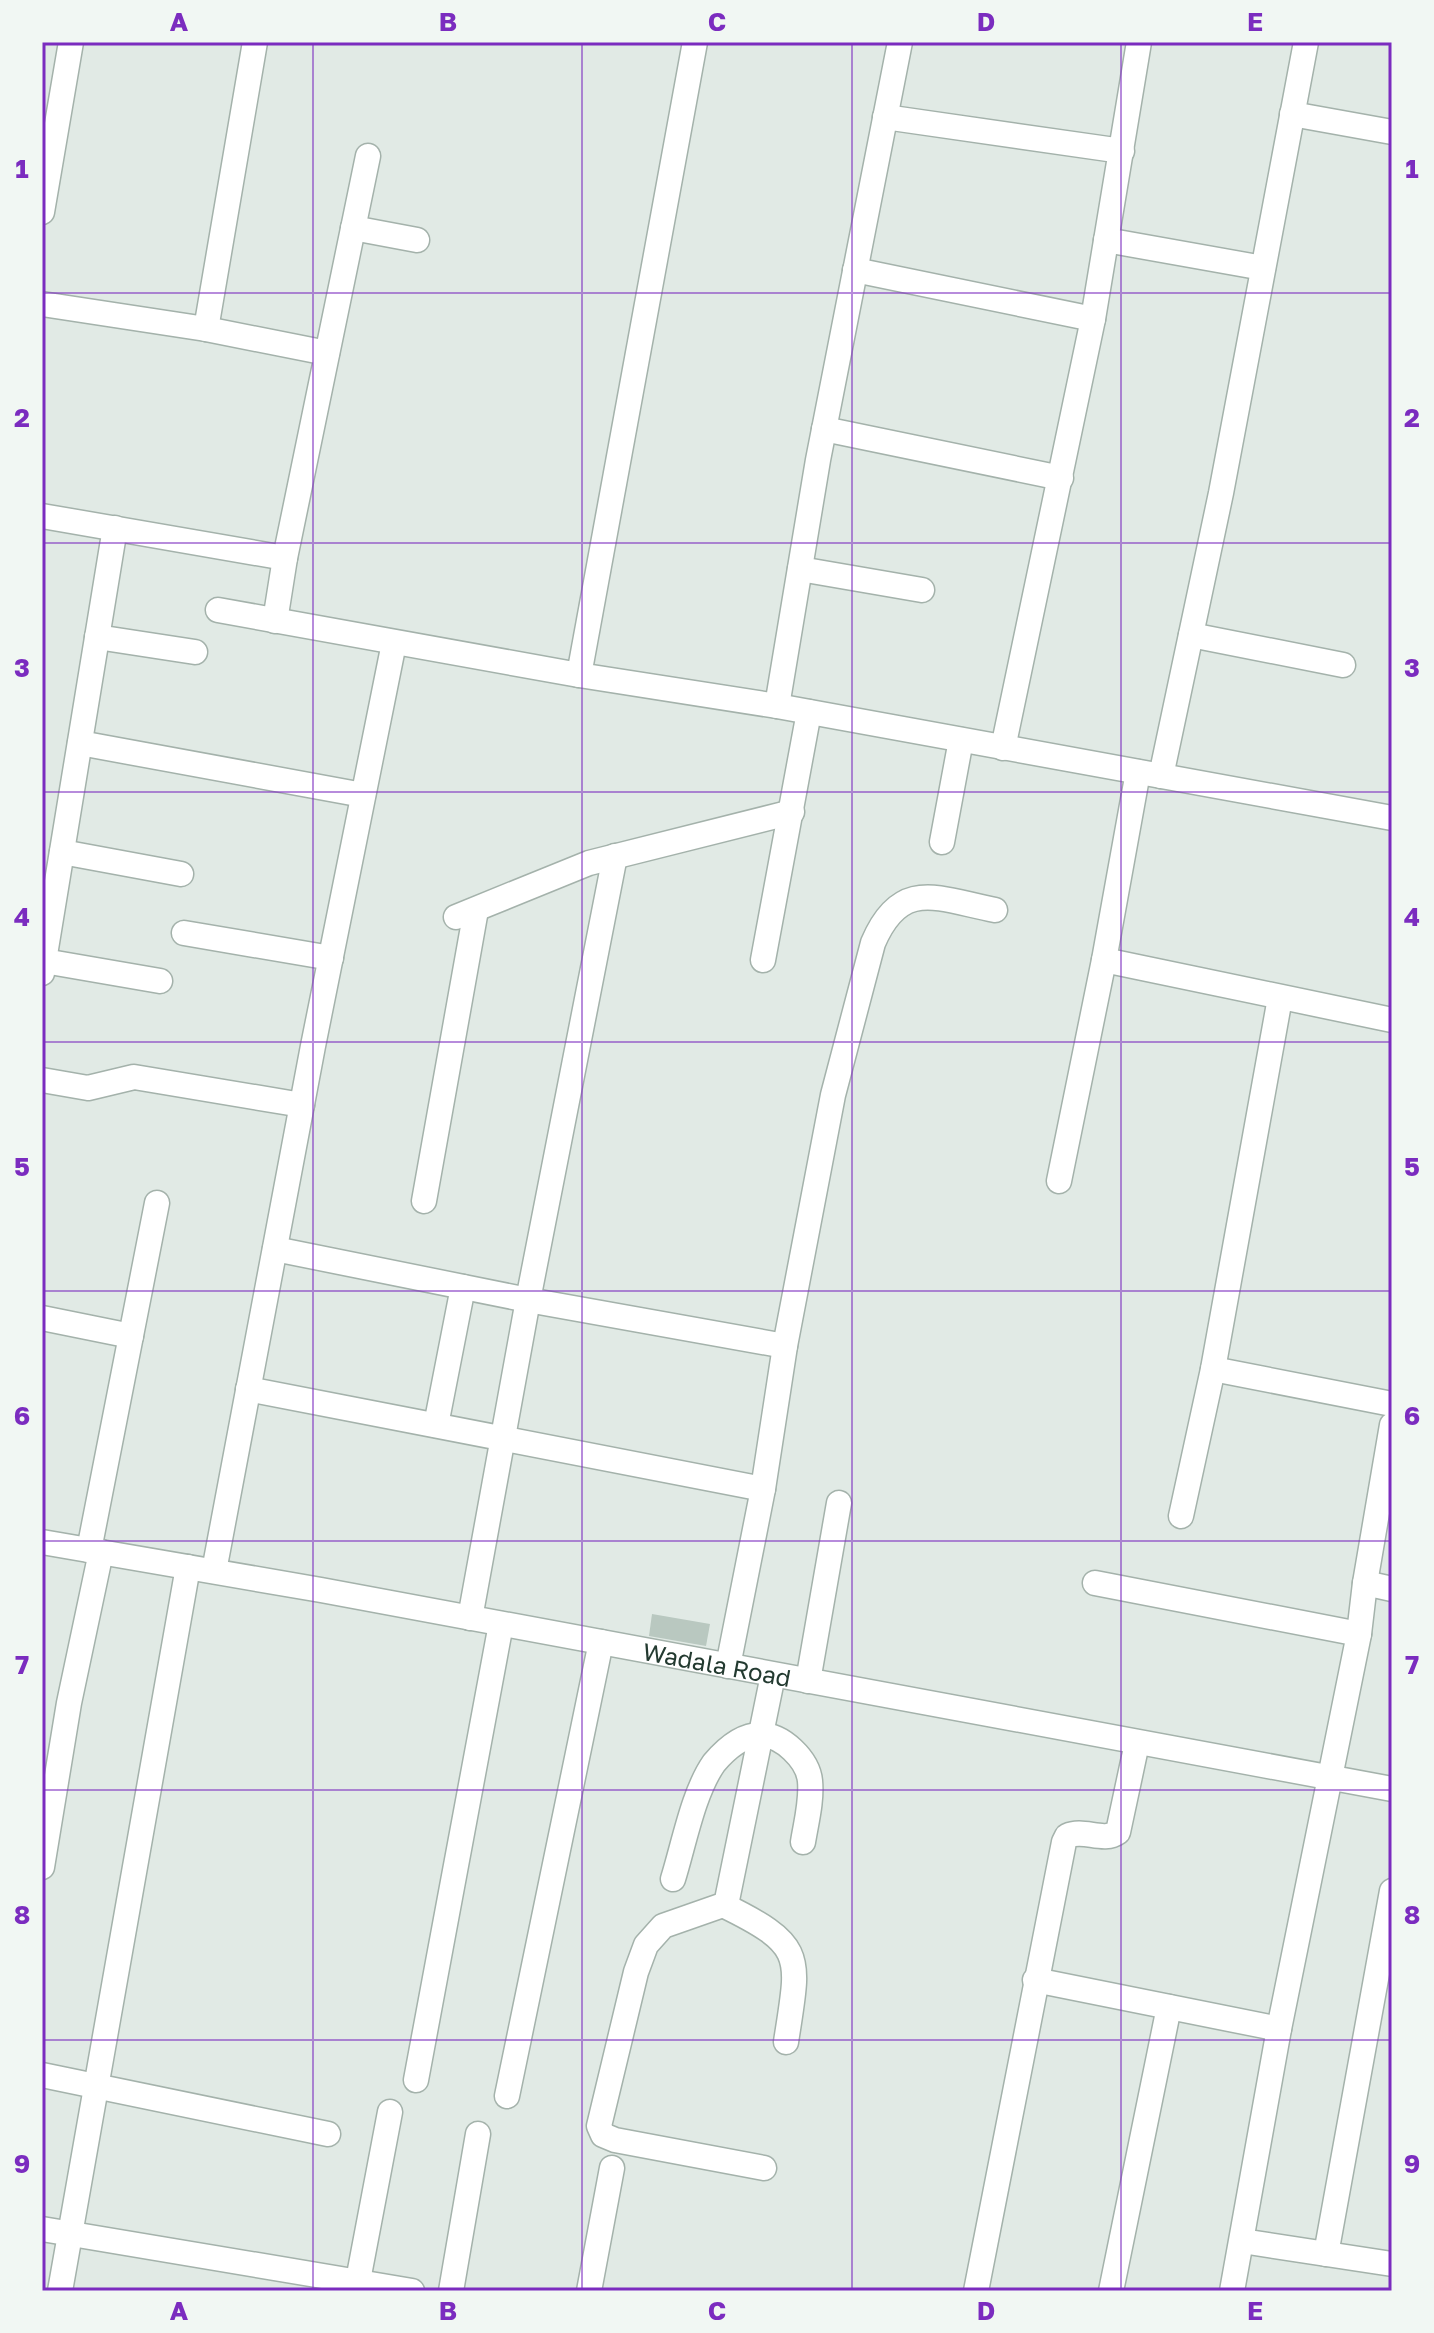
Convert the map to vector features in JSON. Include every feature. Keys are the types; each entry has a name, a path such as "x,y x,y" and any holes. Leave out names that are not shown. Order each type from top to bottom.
{"street":[{"path":"42,212 50,114 71,42"},
{"path":"206,329 255,42"},
{"path":"579,675 695,42"},
{"path":"777,706 824,429 900,42"},
{"path":"1003,748 1093,319 1139,42"},
{"path":"1059,1181 1104,960 1149,774 1191,635 1306,42"},
{"path":"1292,114 1392,132"},
{"path":"885,117 1122,151"},
{"path":"275,621 285,558 368,156"},
{"path":"353,228 417,240"},
{"path":"1106,240 1263,268"},
{"path":"855,270 1093,319"},
{"path":"42,304 206,329 327,353"},
{"path":"824,429 1061,478"},
{"path":"42,516 285,558"},
{"path":"115,528 43,967 160,981"},
{"path":"800,569 922,590"},
{"path":"218,610 579,675 777,706 1392,818"},
{"path":"1191,635 1343,665"},
{"path":"97,637 195,652"},
{"path":"214,1571 394,643"},
{"path":"763,960 809,712"},
{"path":"942,842 961,740"},
{"path":"80,743 363,795"},
{"path":"424,1201 466,914 589,863 792,812"},
{"path":"62,852 181,874"},
{"path":"470,1618 528,1300 615,856"},
{"path":"728,1666 763,1489 785,1346 833,1095 873,943 879,928 906,899 922,896 995,910"},
{"path":"184,933 331,958"},
{"path":"1104,960 1392,1020"},
{"path":"1181,1516 1213,1369 1280,998"},
{"path":"42,1080 88,1088 134,1077 302,1105"},
{"path":"42,1867 131,1336 157,1203"},
{"path":"275,1249 528,1300 785,1346"},
{"path":"436,1425 463,1287"},
{"path":"42,1318 131,1336"},
{"path":"1213,1369 1392,1404"},
{"path":"248,1389 763,1489"},
{"path":"1232,2291 1279,2029 1359,1634 1391,1431"},
{"path":"808,1681 839,1503"},
{"name":"Wadala Road","path":"42,1542 214,1571 1392,1789"},
{"path":"60,2291 188,1567"},
{"path":"1095,1583 1359,1634"},
{"path":"1365,1583 1392,1589"},
{"path":"416,2080 501,1624"},
{"path":"507,2096 601,1642"},
{"path":"764,2168 615,2140 603,2135 599,2126 636,1972 646,1945 663,1926 723,1905 730,1889 773,1675"},
{"path":"673,1879 707,1774 733,1744 761,1734 788,1746 807,1770 810,1798 803,1842"},
{"path":"976,2291 1064,1842 1067,1836 1079,1832 1108,1837 1118,1832 1137,1743"},
{"path":"1326,2254 1392,1891"},
{"path":"723,1905 771,1931 788,1948 795,1972 786,2042"},
{"path":"1035,1980 1279,2029"},
{"path":"1111,2291 1169,2007"},
{"path":"42,2075 328,2134"},
{"path":"357,2286 390,2112"},
{"path":"451,2291 478,2134"},
{"path":"589,2291 612,2168"},
{"path":"42,2229 357,2286 412,2291"},
{"path":"1242,2241 1392,2264"}],"building":[{"path":"652,1614 710,1624 706,1646 649,1636"}]}
